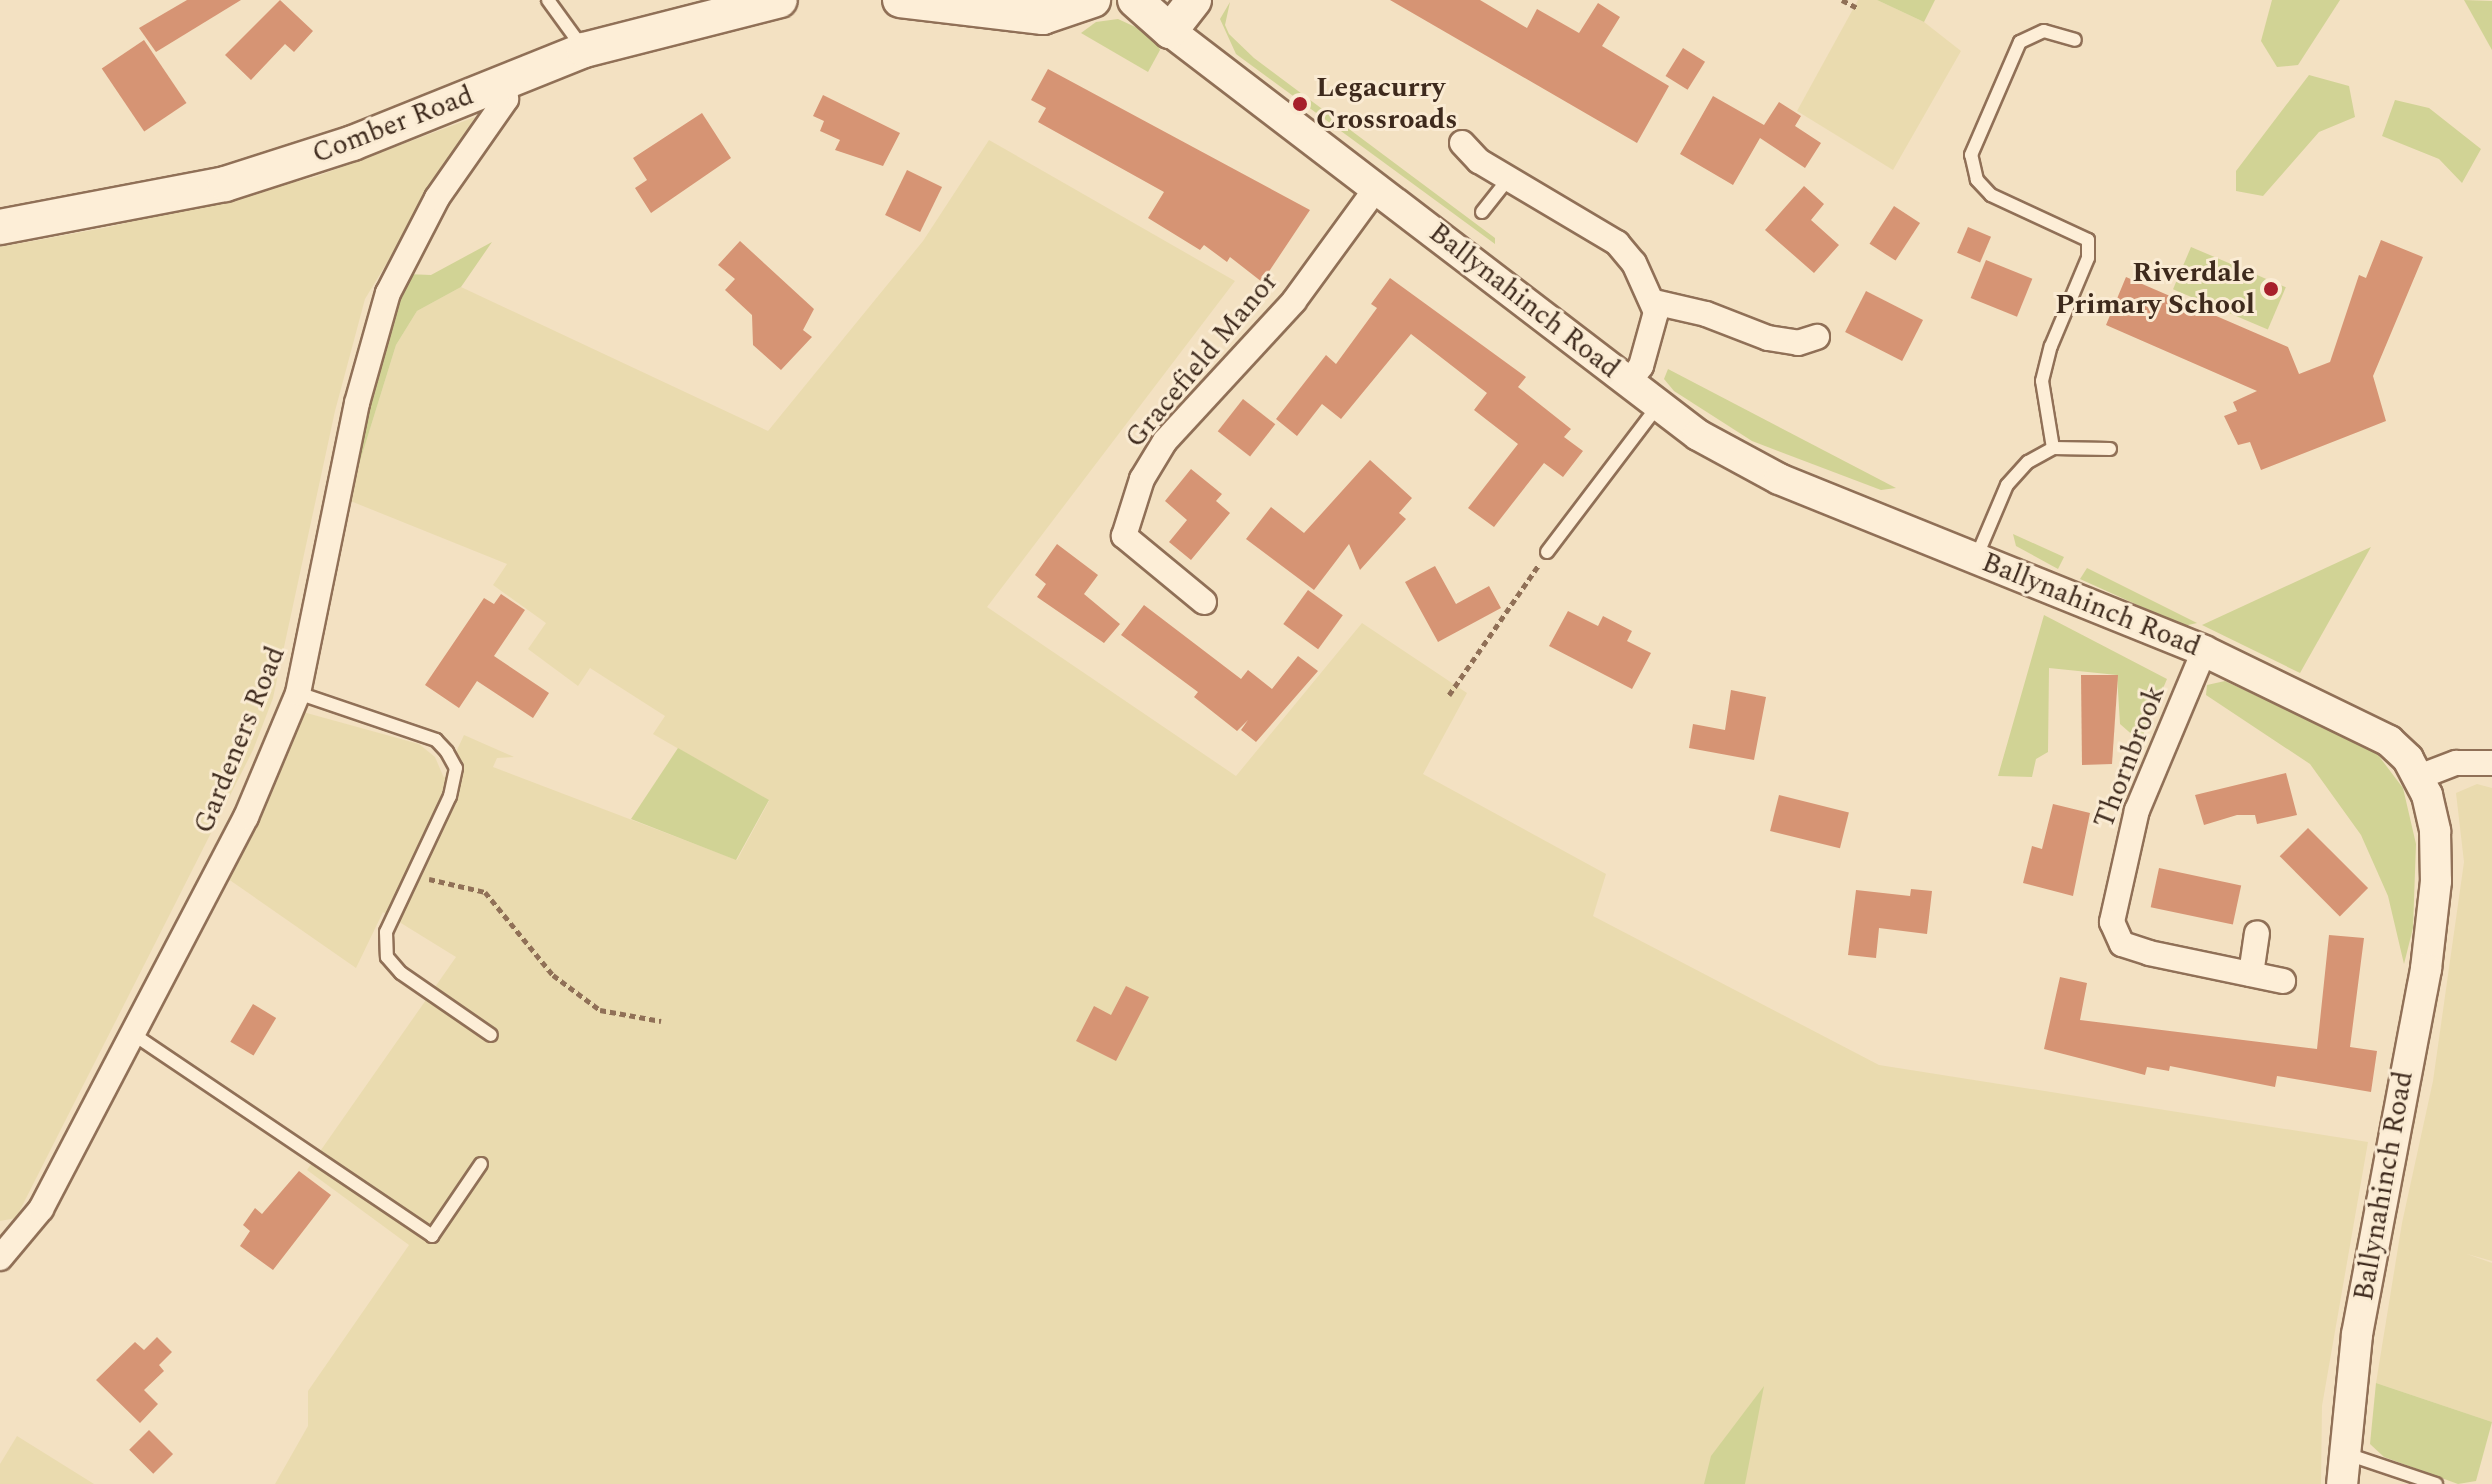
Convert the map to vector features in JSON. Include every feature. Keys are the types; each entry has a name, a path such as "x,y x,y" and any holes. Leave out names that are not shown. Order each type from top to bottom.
{"main road":[{"name":"Comber Road","path":"0,227 225,184 353,143 584,50 780,0"},
{"path":"900,0 1043,17 1093,0"},
{"path":"1135,0 1170,31 1194,0"}],"street":[{"name":"Ballynahinch Road","path":"1170,31 1377,187 1658,406 1779,479 2204,651 2389,741 2419,777 2435,831 2436,881 2426,969 2357,1335 2342,1484"},
{"name":"Gardeners Road","path":"0,1258 41,1209 246,817 298,693 357,403 388,293 437,198 506,99 503,83"},
{"path":"1462,143 1479,161 1617,243 1649,286 1654,302 1651,342 1628,383"},
{"name":"Gracefield Manor","path":"1204,602 1124,536 1142,479 1165,441 1294,301 1377,187"},
{"path":"1654,302 1706,314 1768,338 1798,343 1817,337"},
{"name":"Thornbrook","path":"2204,651 2137,810 2112,922 2122,944 2283,981"},
{"path":"2419,777 2456,763 2492,763"},
{"path":"2251,974 2257,933"}],"lane":[{"path":"548,0 584,50"},
{"path":"2053,448 2042,381 2088,258 2088,240 1991,195 1977,180 1971,155 2020,42 2044,31 2075,40"},
{"path":"1482,212 1509,178"},
{"path":"1547,552 1658,406"},
{"path":"1976,558 2007,485 2028,462 2053,448 2110,449"},
{"path":"298,693 436,740 447,752 456,768 450,796 386,932 387,957 401,973 491,1035"},
{"path":"133,1034 432,1236 481,1164"},
{"path":"2344,1453 2436,1484"}],"path":[{"path":"1842,0 1858,8"},
{"path":"1449,695 1547,552"},
{"path":"413,875 485,892 553,975 600,1010 661,1021"}],"shaded area":[{"path":"1858,0 1877,0 1924,22 1961,51 1893,170 1797,111"},
{"path":"475,117 365,299 335,411 273,698 253,750 16,1218 0,1221 0,247 109,227 315,177"},
{"path":"989,140 1235,281 987,607 1236,776 1362,623 1467,693 1423,774 1606,874 1593,916 1879,1065 2368,1142 2322,1406 2321,1484 275,1484 308,1426 308,1391 409,1245 307,1170 456,957 383,912 356,968 221,874 303,712 419,744 435,757 444,778 464,735 514,757 497,758 493,767 737,860 769,801 653,734 665,716 590,668 578,686 528,649 546,623 493,585 507,564 348,500 396,345 417,311 461,287 768,431 923,241"},
{"path":"2477,784 2492,788 2492,1261 2467,1254 2492,1263 2492,1422 2376,1383 2402,1223 2433,1081 2464,862 2456,793"},
{"path":"17,1436 94,1484 0,1484 0,1464"}],"green space":[{"path":"1877,0 1935,0 1924,22"},
{"path":"2272,0 2340,0 2298,65 2277,67 2261,41"},
{"path":"2464,0 2492,1 2492,50"},
{"path":"1230,2 1225,25 1229,34 1254,58 1495,238 1495,244 1236,54 1220,19"},
{"path":"1118,19 1155,36 1160,50 1148,72 1081,33 1096,22"},
{"path":"2309,75 2349,86 2355,117 2319,132 2263,196 2236,191 2236,171"},
{"path":"2395,100 2429,108 2481,149 2462,183 2439,159 2382,136"},
{"path":"492,242 461,287 417,311 396,345 348,500 361,401 406,274 431,275"},
{"path":"2191,247 2286,287 2268,330 2173,289"},
{"path":"1668,369 1896,488 1881,490 1752,441 1674,391 1664,379"},
{"path":"2013,534 2064,557 2058,569 2016,546"},
{"path":"2371,547 2300,673 2202,625"},
{"path":"2087,568 2197,623 2184,626 2080,579"},
{"path":"2044,615 2167,679 2143,735 2136,738 2120,724 2117,675 2049,668 2048,752 2036,759 2032,777 1998,776"},
{"path":"2225,681 2375,751 2403,788 2416,844 2413,928 2404,964 2388,896 2361,835 2310,764 2206,695 2207,685"},
{"path":"678,748 769,800 736,860 631,819"},
{"path":"2376,1383 2492,1422 2476,1481 2458,1484 2384,1457 2370,1444"},
{"path":"1764,1386 1745,1484 1704,1484 1711,1456"}],"building":[{"path":"187,0 241,0 156,52 139,28"},
{"path":"280,0 313,31 294,52 285,44 251,80 225,55"},
{"path":"1390,0 1480,0 1527,28 1537,9 1579,33 1598,3 1620,17 1602,46 1669,86 1637,143"},
{"path":"144,40 186,103 144,132 102,69"},
{"path":"1683,48 1705,62 1688,90 1666,76"},
{"path":"1048,69 1310,210 1262,282 1230,257 1227,262 1204,245 1200,250 1148,218 1164,192 1038,122 1046,108 1031,100"},
{"path":"823,95 900,133 883,166 835,150 840,140 820,131 824,121 813,116"},
{"path":"1713,96 1764,125 1779,102 1801,116 1795,126 1821,143 1805,168 1760,138 1733,185 1680,154"},
{"path":"702,113 731,158 651,213 635,188 647,180 633,158"},
{"path":"907,170 942,187 920,232 885,215"},
{"path":"1804,186 1824,204 1811,220 1839,245 1814,273 1765,230"},
{"path":"1894,206 1920,223 1895,261 1869,244"},
{"path":"1968,227 1991,237 1980,263 1957,253"},
{"path":"2381,240 2423,257 2373,376 2386,421 2261,470 2250,442 2238,445 2224,416 2237,411 2233,402 2257,391 2106,325 2126,277 2288,347 2299,374 2330,362 2359,275 2366,278"},
{"path":"740,241 814,309 803,330 812,337 781,370 753,345 752,315 725,290 735,279 718,265"},
{"path":"1986,260 2032,279 2017,317 1971,298"},
{"path":"1390,278 1526,377 1518,387 1571,429 1564,437 1583,451 1563,477 1544,463 1494,527 1468,508 1518,444 1474,410 1487,393 1411,334 1341,419 1322,404 1297,436 1276,419 1326,355 1336,364 1377,308 1371,304"},
{"path":"1866,291 1923,320 1902,361 1845,332"},
{"path":"1243,399 1275,424 1250,457 1218,431"},
{"path":"1370,460 1412,498 1399,513 1406,519 1360,570 1349,544 1314,590 1246,539 1271,507 1304,533"},
{"path":"1191,469 1222,494 1216,501 1230,513 1191,560 1169,542 1187,520 1165,501"},
{"path":"1057,544 1098,575 1084,594 1120,624 1104,643 1037,597 1046,584 1035,575"},
{"path":"1435,566 1456,604 1489,586 1501,608 1438,642 1405,582"},
{"path":"1308,590 1343,615 1318,649 1283,624"},
{"path":"501,594 525,610 494,656 549,693 533,718 477,681 459,708 425,685 484,598 494,604"},
{"path":"1144,605 1241,679 1248,670 1272,689 1298,656 1318,671 1256,742 1241,730 1248,720 1237,731 1194,697 1198,692 1121,635"},
{"path":"1568,611 1598,626 1603,616 1632,631 1627,641 1651,653 1632,689 1549,646"},
{"path":"2081,675 2118,675 2112,764 2082,765"},
{"path":"1731,690 1766,697 1754,760 1689,748 1693,724 1725,730"},
{"path":"2286,773 2297,815 2257,824 2255,815 2237,815 2204,825 2195,795"},
{"path":"1779,795 1849,812 1840,848 1770,831"},
{"path":"2053,804 2090,813 2073,896 2023,883 2032,846 2042,849"},
{"path":"2308,828 2368,888 2340,916 2280,856"},
{"path":"2159,868 2241,885 2233,925 2151,907"},
{"path":"1911,889 1932,891 1927,934 1879,928 1876,958 1848,955 1856,890 1910,896"},
{"path":"2329,935 2364,938 2350,1047 2377,1051 2371,1092 2277,1076 2275,1087 2170,1066 2169,1071 2147,1067 2145,1075 2044,1049 2060,977 2087,983 2080,1020 2317,1049"},
{"path":"1126,986 1149,997 1116,1061 1076,1041 1094,1006 1111,1015"},
{"path":"253,1004 276,1018 253,1056 230,1042"},
{"path":"299,1171 331,1195 273,1270 240,1246 250,1231 243,1225 255,1208 262,1214"},
{"path":"157,1337 172,1352 159,1365 164,1371 144,1390 158,1404 140,1423 96,1380 135,1342 144,1350"},
{"path":"149,1430 173,1454 153,1474 129,1450"}],"place":[{"name":"Legacurry Crossroads","path":"1300,104"},
{"name":"Riverdale Primary School","path":"2271,289"}]}
